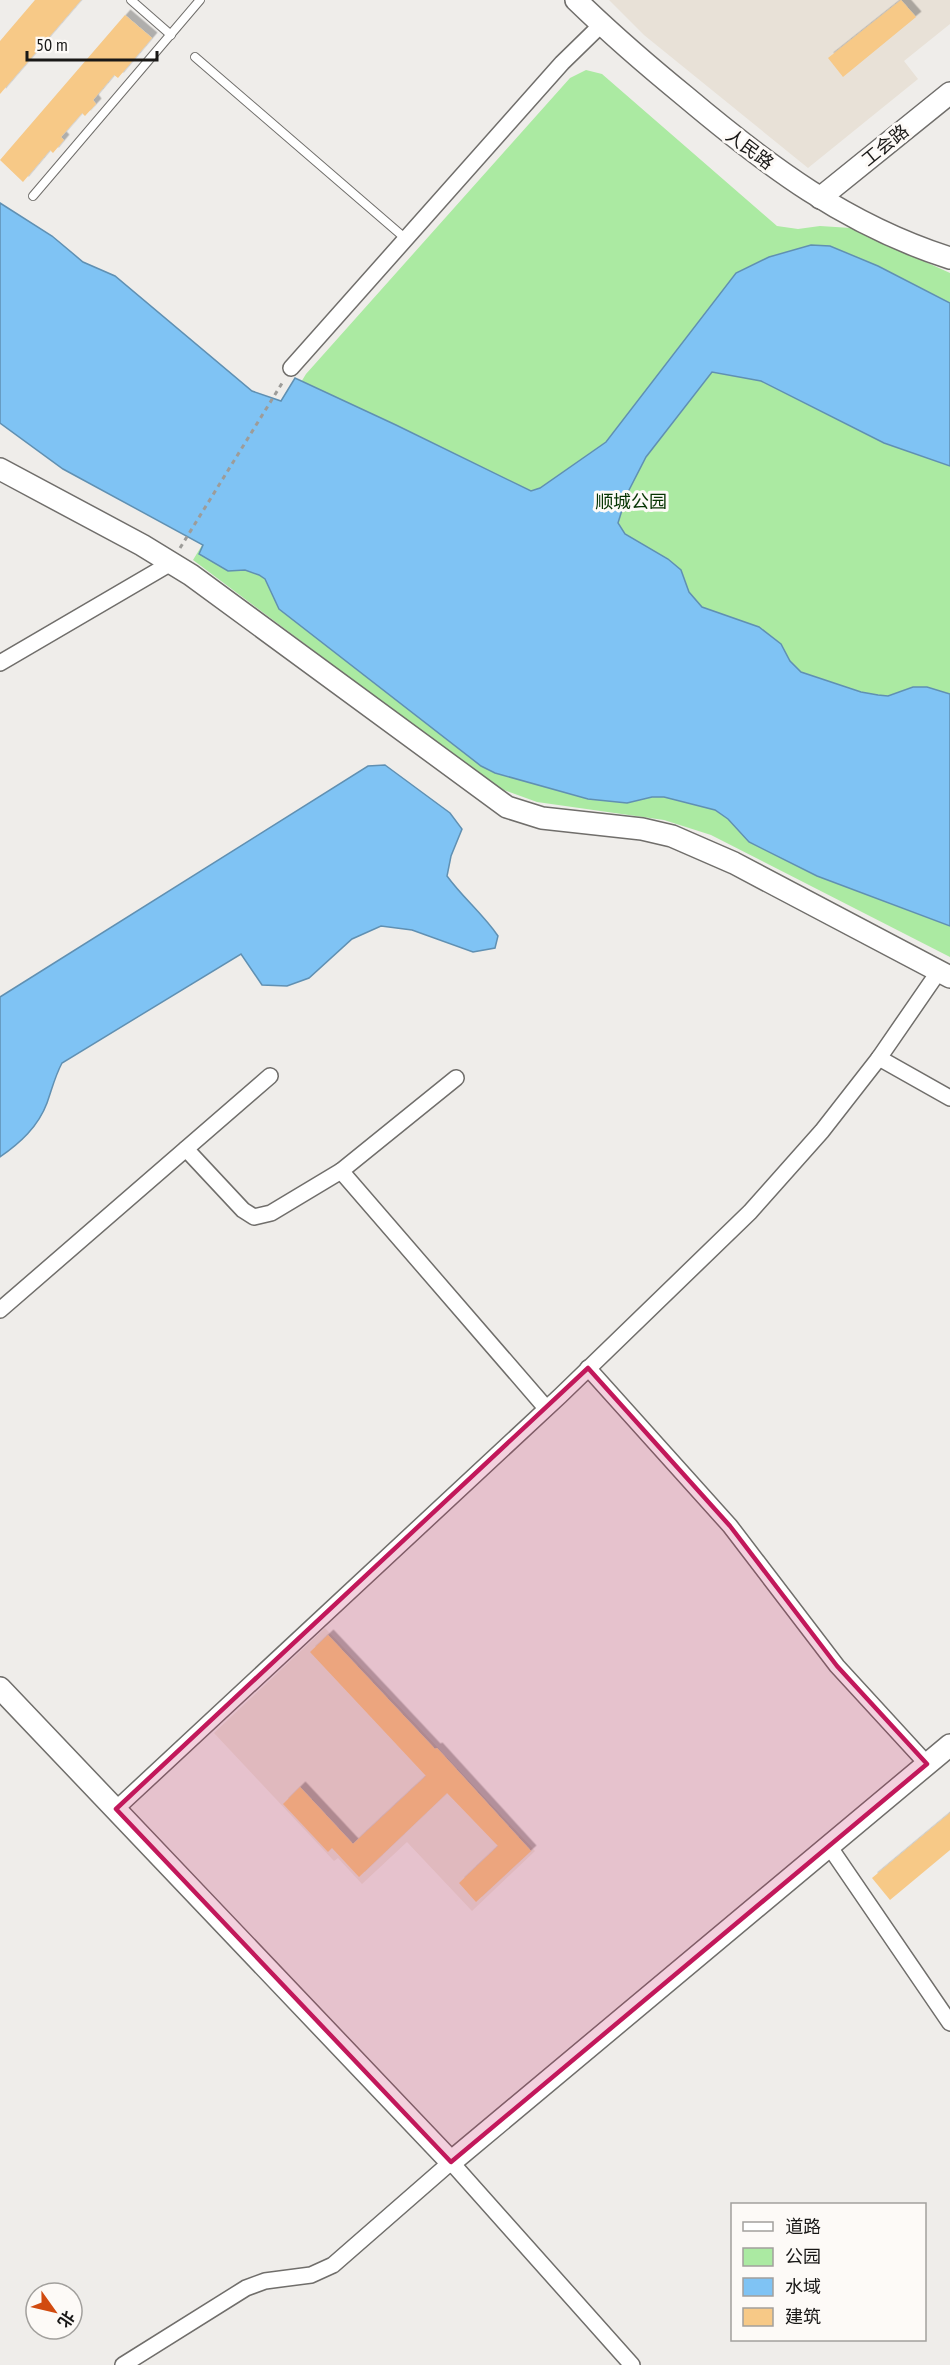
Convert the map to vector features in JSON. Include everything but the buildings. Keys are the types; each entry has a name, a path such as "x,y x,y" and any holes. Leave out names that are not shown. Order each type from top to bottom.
{"street":[{"name":"人民路","path":"576,0 748,148 820,198 836,209 886,233 950,258"},
{"path":"291,368 562,63 602,24"},
{"name":"工会路","path":"820,198 950,93"},
{"path":"0,469 171,563 218,593 507,807 542,818 642,829 672,836 744,867 944,974 822,1131 750,1212 546,1408 116,1809"},
{"path":"0,663 171,563"},
{"path":"879,1058 950,1098"},
{"path":"0,1310 270,1076"},
{"path":"186,1149 243,1210 254,1216 272,1213 341,1171 456,1078"},
{"path":"341,1171 546,1408"},
{"path":"588,1368 730,1526 837,1666 927,1764"},
{"path":"0,1688 451,2162 632,2365"},
{"path":"123,2365 246,2288 266,2281 311,2276 333,2265 451,2162 950,1745"},
{"path":"829,1846 950,2023"}],"lane":[{"path":"131,0 171,34"},
{"path":"33,196 201,0"},
{"path":"195,57 406,239"}],"path":[{"path":"171,563 291,368"}],"highlighted area":[{"path":"588,1368 730,1526 837,1666 927,1764 451,2162 116,1809"}],"shaded area":[{"path":"609,0 950,0 950,24 904,61 918,79 808,168 644,35"},
{"path":"325,1628 535,1851 472,1911 407,1842 362,1884 338,1858 334,1861 214,1733"}],"green space":[{"name":"顺城公园","path":"586,70 602,74 777,226 798,229 820,226 851,228 950,273 950,957 711,835 664,820 537,802 485,783 385,704 193,560 306,374 570,78"}],"water":[{"path":"0,203 52,236 83,262 115,276 252,391 281,401 295,378 531,491 540,488 606,442 736,273 769,257 811,245 830,246 878,266 950,303 950,466 884,443 761,381 712,372 646,457 627,494 618,523 625,534 668,559 681,570 689,592 702,607 759,627 781,644 790,661 801,672 861,692 878,695 888,696 913,687 927,687 950,694 950,926 817,876 749,842 728,819 715,810 664,797 652,797 627,803 588,799 495,773 481,766 279,609 265,579 245,570 228,571 199,554 203,545 63,469 0,423"},
{"path":"385,765 450,813 462,829 451,856 447,876 498,936 495,948 473,952 412,930 381,926 352,939 309,978 287,986 262,985 241,954 62,1063 39,1120 21,1140 0,1157 0,997 368,766"}]}
